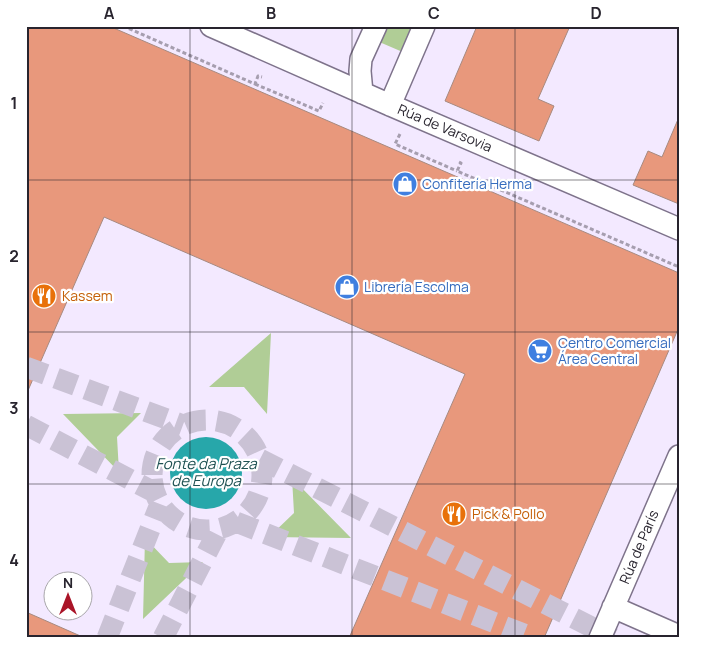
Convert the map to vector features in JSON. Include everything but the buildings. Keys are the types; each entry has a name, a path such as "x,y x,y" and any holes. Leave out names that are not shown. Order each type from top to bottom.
{"street":[{"name":"Rúa de Varsovia","path":"211,26 679,229"},
{"path":"362,93 361,59 376,26"},
{"path":"390,105 424,26"},
{"name":"Rúa de París","path":"600,638 679,456"},
{"path":"613,607 679,636"}],"path":[{"path":"123,26 320,111 325,98"},
{"path":"255,84 258,76 266,79"},
{"path":"398,136 407,140"},
{"path":"395,144 679,267"},
{"path":"452,160 461,164 458,172"}],"shaded area":[{"path":"384,26 416,26 405,53 377,41"},
{"path":"271,333 267,414 244,387 209,387"},
{"path":"141,413 117,437 119,472 63,414"},
{"path":"292,478 351,538 269,537 294,513"},
{"path":"145,538 169,563 203,562 143,619"}],"water":[{"name":"Fonte da Praza de Europa","path":"213,437 232,447 240,459 242,473 240,487 232,499 220,507 199,509 180,499 172,487 170,466 180,447 192,439"}],"tunnel":[{"path":"26,367 183,425"},
{"path":"207,420 228,424 246,436 258,454 262,475 258,496 246,514 228,526 207,530 186,526 168,514 156,496 152,475 156,454 168,436 186,424 207,420"},
{"path":"26,425 154,492"},
{"path":"260,459 613,638"},
{"path":"107,638 160,504"},
{"path":"236,522 534,638"},
{"path":"163,638 219,529"}],"place":[{"name":"Confitería Herma","path":"405,184"},
{"name":"Librería Escolma","path":"347,287"},
{"name":"Kassem","path":"44,296"},
{"name":"Centro Comercial Área Central","path":"540,351"},
{"name":"Pick & Pollo","path":"454,514"}]}
